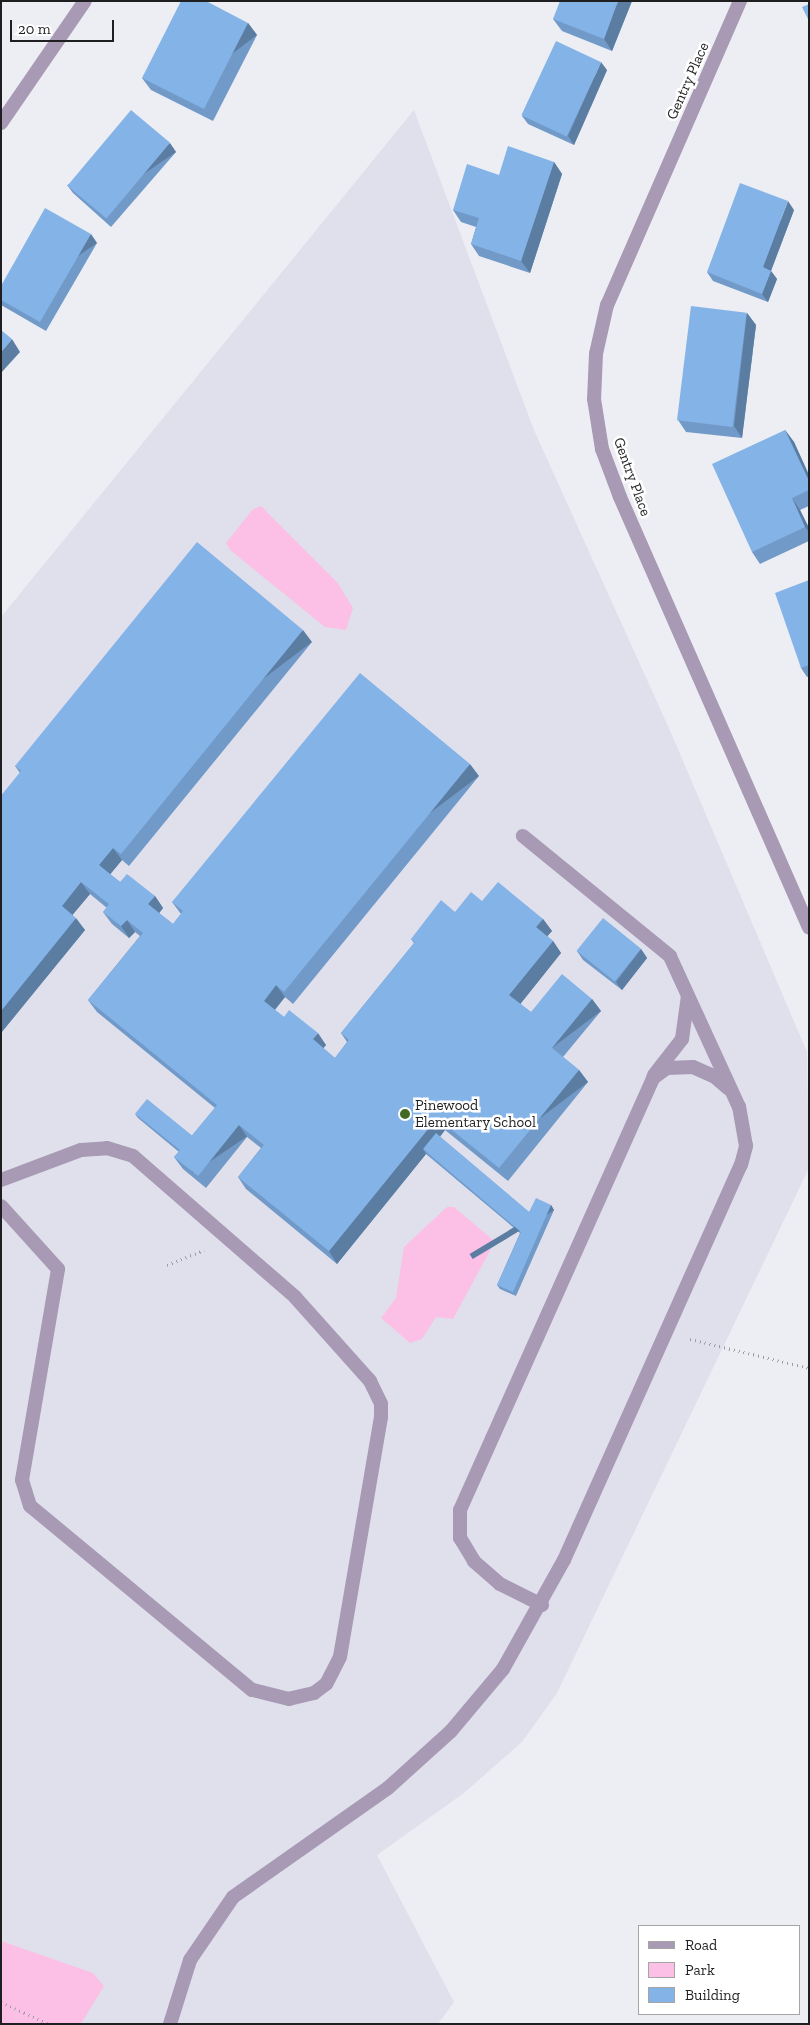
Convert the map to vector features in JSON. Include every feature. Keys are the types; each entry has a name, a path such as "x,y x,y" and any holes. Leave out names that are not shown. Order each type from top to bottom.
{"street":[{"path":"1,123 85,1"},
{"name":"Gentry Place","path":"740,1 607,305 596,354 594,399 602,450 620,497 809,926"},
{"path":"170,2024 190,1960 233,1897 355,1813 428,1753 503,1669 542,1605 744,1156 745,1128 733,1095 687,988 659,943 523,836"},
{"path":"542,1605 500,1584 474,1562 460,1538 460,1510 660,1062 682,1039 689,1009 687,988"},
{"path":"653,1078 666,1068 693,1067 715,1077 733,1095"},
{"path":"1,1180 81,1150 122,1152 146,1166 296,1297 356,1362 381,1404 340,1657 326,1684 301,1698 276,1698 252,1690 30,1506 22,1480 58,1270 1,1206"}],"path":[{"path":"167,1265 230,1239"},
{"path":"666,1332 809,1368"},
{"path":"1,2002 50,2024"}],"shaded area":[{"name":"Pinewood Elementary School","path":"414,110 534,430 672,735 807,1052 809,1168 557,1693 522,1742 464,1793 377,1855 454,2002 438,2024 1,2024 1,617"}],"green space":[{"path":"261,506 337,582 353,608 346,630 325,627 230,550 226,543 253,509"},
{"path":"447,1207 454,1207 493,1240 492,1247 453,1319 436,1317 422,1339 410,1343 381,1318 396,1298 404,1247"},
{"path":"1,1941 93,1973 104,1986 81,2024 1,2024"}],"building":[{"path":"181,1 206,1 248,23 204,109 142,78"},
{"path":"560,1 618,1 604,39 553,19"},
{"path":"809,4 809,21 802,7"},
{"path":"556,41 601,62 567,136 521,115"},
{"path":"131,110 170,143 106,219 67,186"},
{"path":"508,146 554,162 521,261 471,244 479,218 453,210 467,164 499,175"},
{"path":"740,183 788,201 763,267 771,271 762,294 707,272"},
{"path":"45,208 91,234 40,322 1,300 1,286"},
{"path":"691,306 747,313 733,427 677,420"},
{"path":"1,330 12,339 1,352"},
{"path":"785,430 809,481 809,490 792,498 805,527 752,552 712,464"},
{"name":"Pinewood Elementary School","path":"197,542 303,630 121,854 113,848 99,865 120,882 127,874 155,896 148,904 173,924 183,911 172,902 360,673 470,764 284,992 276,985 264,1001 284,1017 289,1010 318,1033 313,1039 335,1058 349,1040 341,1033 415,942 411,939 441,900 455,912 471,892 482,901 498,882 543,919 536,927 553,941 509,995 531,1012 562,974 592,999 552,1048 579,1070 499,1168 437,1118 329,1251 238,1177 264,1145 239,1125 198,1176 174,1157 217,1105 88,1000 143,933 127,920 121,926 103,912 109,904 81,882 62,906 76,918 1,1011 1,796 21,771 15,766"},
{"path":"809,580 809,665 801,668 775,593"},
{"path":"603,918 641,949 615,981 577,951"},
{"path":"147,1099 192,1136 180,1150 135,1114"},
{"path":"436,1133 529,1212 536,1198 551,1205 513,1292 497,1285 521,1232 423,1149"}],"place":[{"name":"Pinewood Elementary School","path":"405,1114"}]}
